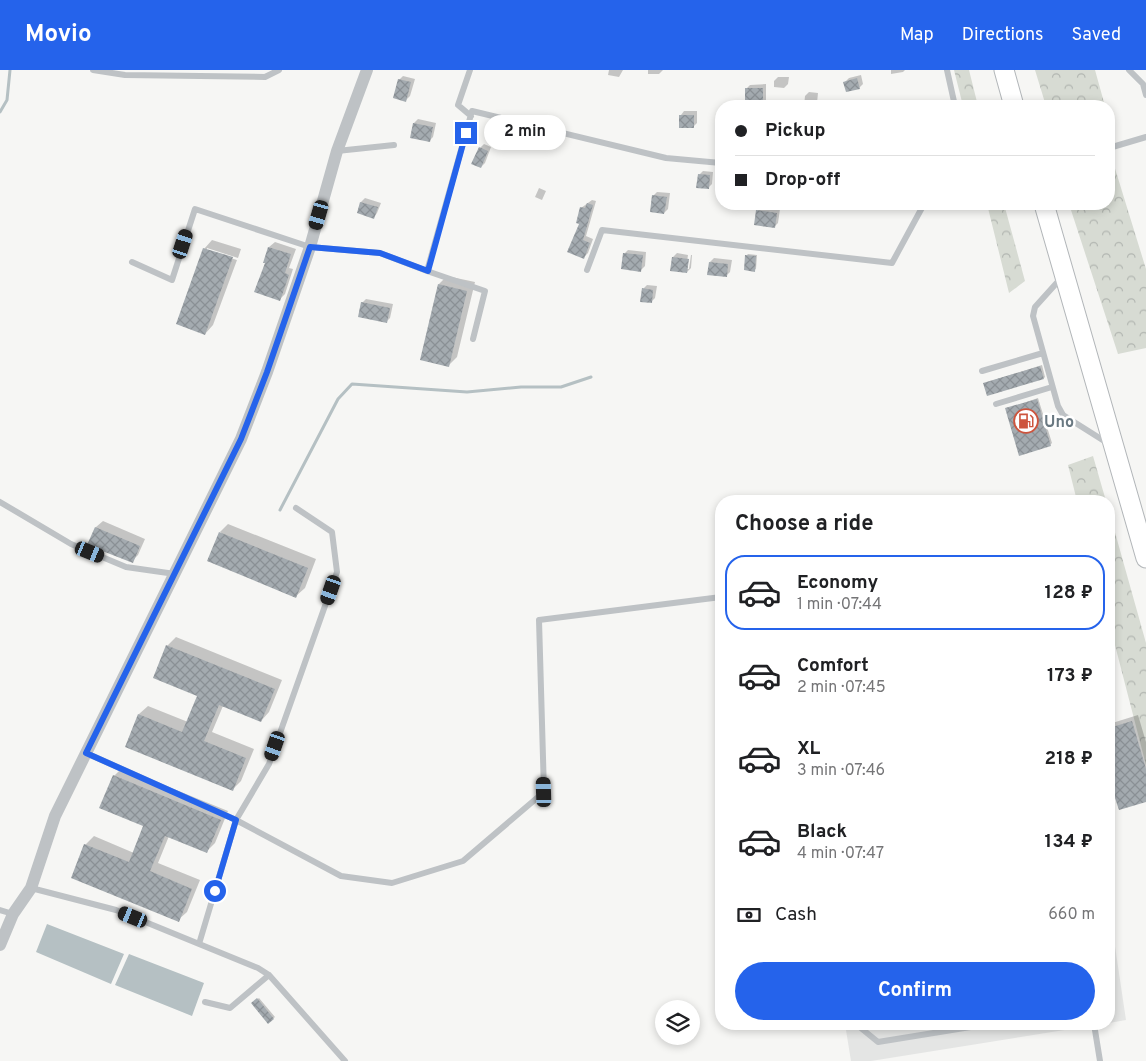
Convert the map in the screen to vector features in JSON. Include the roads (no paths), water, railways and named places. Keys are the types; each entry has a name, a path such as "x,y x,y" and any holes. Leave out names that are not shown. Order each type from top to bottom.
{"main road":[{"path":"1004,70 1012,100"},
{"path":"1046,210 1146,558"}],"street":[{"path":"0,945 13,914 31,888 55,816 241,439 267,372 310,247 337,151 367,70"}],"lane":[{"path":"93,70 125,75 265,77 279,70"},
{"path":"470,70 458,105 471,116"},
{"path":"947,70 954,100"},
{"path":"1129,70 1143,84 1146,96"},
{"path":"428,271 472,111 666,158 715,162"},
{"path":"1115,146 1146,137"},
{"path":"337,151 394,145"},
{"path":"132,262 172,280 194,209 310,247 380,253 485,291 473,339"},
{"path":"587,270 602,230 892,263 921,210"},
{"path":"1064,274 1035,307 1032,316 1052,387 1063,415 1115,448"},
{"path":"982,371 1043,352"},
{"path":"996,404 1052,387"},
{"path":"0,502 71,544 126,567 174,574"},
{"path":"199,944 236,820 269,764 337,572 332,532 296,508"},
{"path":"86,753 236,820 341,876 392,883 463,861 544,792 539,620 715,598"},
{"path":"31,888 116,910 258,968 269,975 345,1061"},
{"path":"0,910 13,914"},
{"path":"205,1002 230,1008 269,975"},
{"path":"863,1030 878,1042 952,1030"},
{"path":"1095,1030 1100,1061"}],"waterway":[{"path":"0,112 7,100 10,70"},
{"path":"280,510 338,399 352,384 467,392 521,387 561,387 591,377"}],"place":[{"name":"Uno","path":"1026,421"}]}
